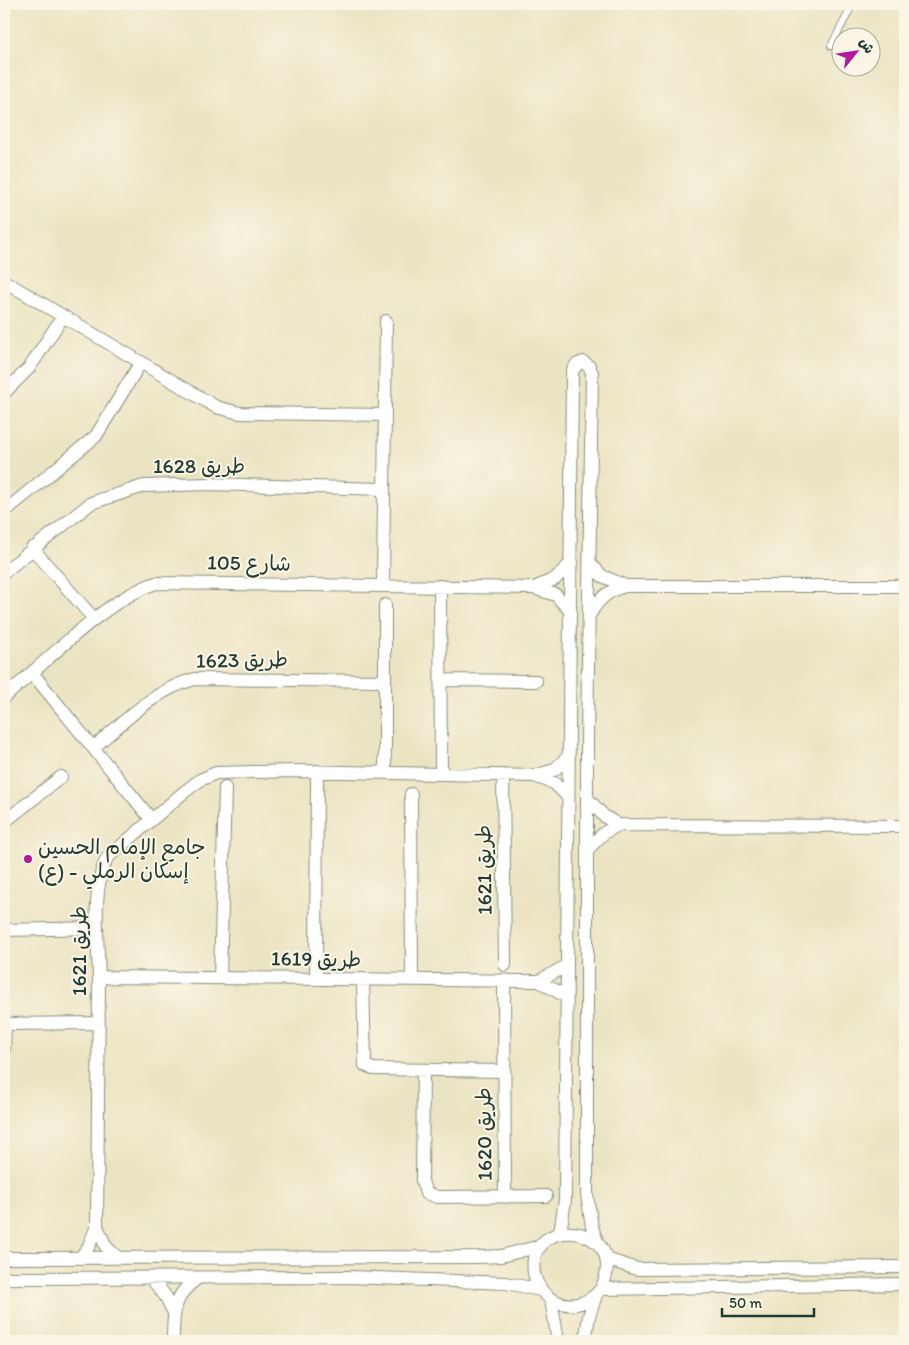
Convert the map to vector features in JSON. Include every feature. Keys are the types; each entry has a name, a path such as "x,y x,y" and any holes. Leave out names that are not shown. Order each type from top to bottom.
{"street":[{"path":"4,281 216,407 240,413 385,415"},
{"path":"4,393 30,367 63,316"},
{"path":"383,584 386,321"},
{"path":"4,512 96,436 141,362"},
{"path":"560,1233 565,1200 565,996 572,562 572,372 576,365 583,362 590,366 592,373 587,798 588,1194 592,1227 606,1259 608,1269 589,1316 585,1341"},
{"name":"طريق 1628","path":"4,572 91,503 144,486 218,484 384,489"},
{"path":"32,548 94,620"},
{"name":"شارع 105","path":"534,588 555,579 572,562"},
{"path":"590,563 595,570 609,580 626,586 905,586"},
{"name":"شارع 105","path":"4,697 94,620 136,589 156,583 383,584 534,588 556,595 571,612"},
{"path":"440,586 441,773"},
{"path":"590,615 600,599 608,593 626,586"},
{"path":"385,605 385,772"},
{"path":"33,674 151,818"},
{"name":"طريق 1623","path":"93,748 163,691 178,683 195,679 384,681"},
{"path":"441,680 536,681"},
{"name":"طريق 1621","path":"534,776 554,770 569,756"},
{"path":"316,979 317,771"},
{"name":"طريق 1621","path":"80,1258 89,1246 97,1226 99,977 97,928 100,872 107,858 151,818 200,780 216,772 317,771 534,776 554,783 568,797"},
{"name":"طريق 1621","path":"503,775 505,965"},
{"path":"4,822 61,777"},
{"path":"220,978 226,788"},
{"path":"411,794 412,980"},
{"path":"587,798 604,816 618,825"},
{"path":"587,850 604,833 618,825 905,826"},
{"path":"4,930 97,928"},
{"path":"539,981 566,966"},
{"name":"طريق 1619","path":"99,977 539,981 553,987 565,996"},
{"name":"طريق 1620","path":"363,979 364,1065 373,1069 503,1071"},
{"name":"طريق 1620","path":"504,980 505,1197"},
{"path":"4,1048 4,1024 98,1023"},
{"name":"طريق 1620","path":"423,1070 422,1181 426,1193 437,1197 546,1196"},
{"name":"طريق 1621","path":"97,1226 106,1248 118,1258"},
{"path":"598,1244 587,1235 574,1231 560,1233 549,1238 541,1246 536,1256 534,1268 541,1290 551,1299 562,1304 574,1305 586,1302 598,1292 905,1284"},
{"path":"4,1258 480,1257 514,1254 541,1246"},
{"path":"606,1259 637,1269 905,1267"},
{"path":"4,1278 369,1277 506,1282 541,1290"},
{"path":"151,1278 166,1297 173,1311"},
{"path":"173,1341 173,1311 179,1296 198,1278"},
{"path":"551,1299 558,1341"}],"lane":[{"path":"831,46 853,4"}],"place":[{"name":"جامع الإمام الحسين (ع) - إسكان الرملي","path":"28,859"}]}
